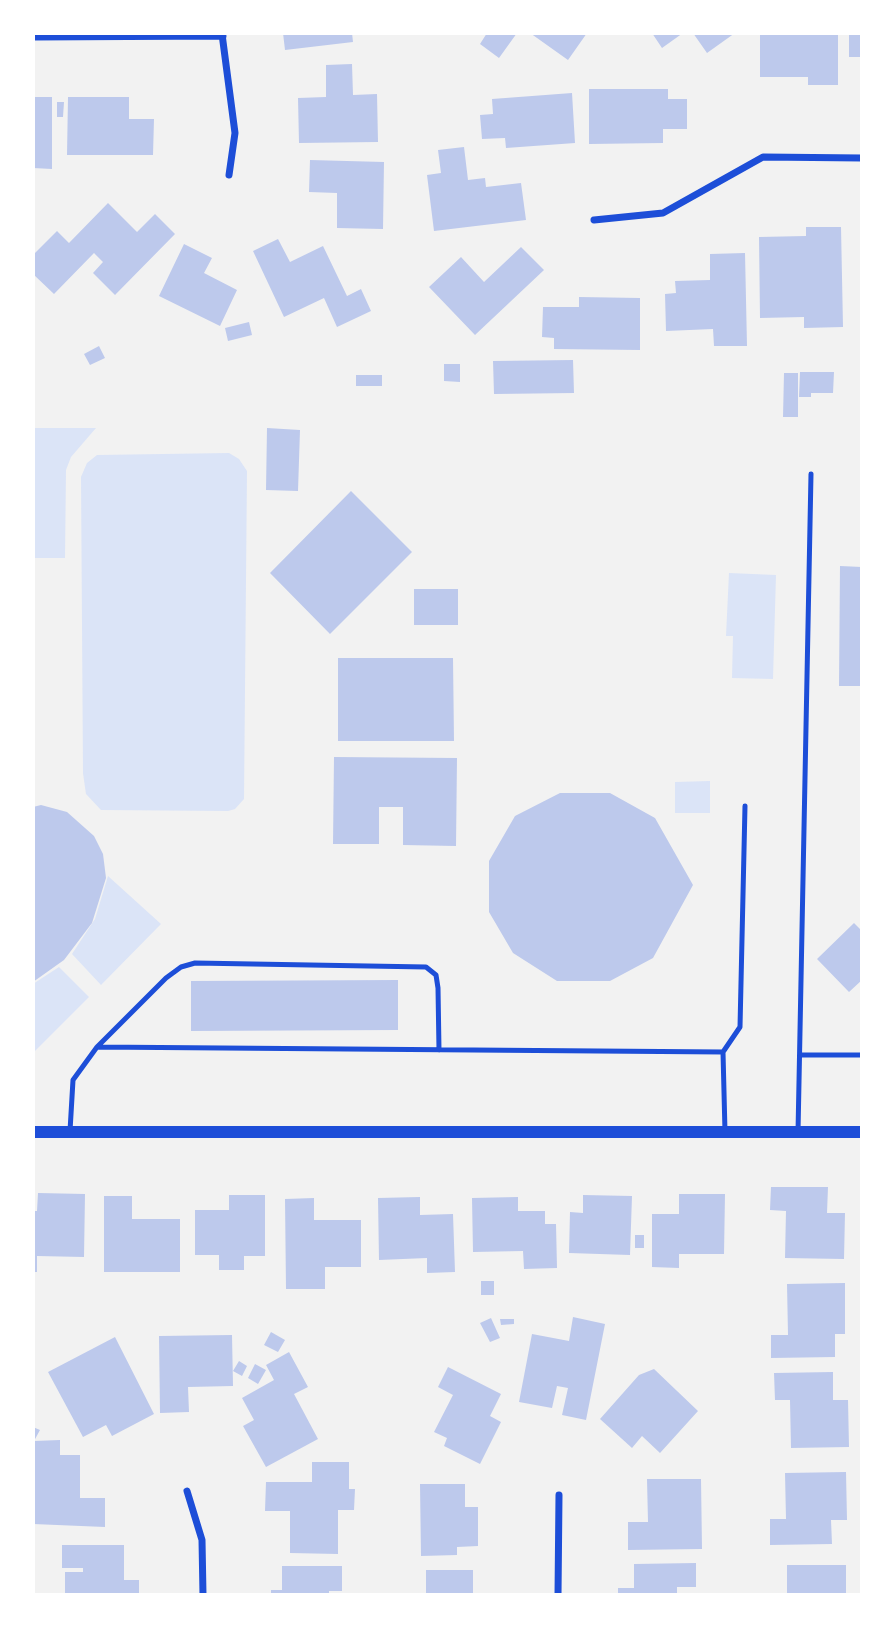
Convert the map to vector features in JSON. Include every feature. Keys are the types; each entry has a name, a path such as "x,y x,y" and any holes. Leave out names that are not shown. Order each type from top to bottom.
{"street":[{"path":"33,37 223,34 235,133 229,175"},
{"path":"594,220 663,213 763,157 862,158"},
{"path":"33,1132 862,1132"},
{"path":"187,1491 202,1540 203,1595"},
{"path":"558,1595 559,1495"}],"lane":[{"path":"798,1132 811,474"},
{"path":"725,1132 723,1052 740,1027 745,806"},
{"path":"70,1132 73,1080 97,1047 166,978 181,967 195,963 426,967 436,975 439,988 439,1050"},
{"path":"97,1047 723,1052"},
{"path":"800,1055 862,1055"}],"shaded area":[{"path":"33,428 96,428 71,457 66,470 65,558 33,558"},
{"path":"229,453 239,459 247,471 244,799 235,809 228,811 101,810 86,794 83,773 81,477 87,463 97,455"},
{"path":"729,573 776,575 773,679 732,678 733,636 726,636"},
{"path":"710,781 710,813 675,813 675,782"},
{"path":"108,876 161,924 101,985 72,954 95,919"},
{"path":"59,967 89,997 33,1053 33,984"}],"building":[{"path":"283,33 352,33 353,42 285,50"},
{"path":"487,33 517,33 499,58 480,44"},
{"path":"530,33 587,33 568,60"},
{"path":"652,33 683,33 662,48"},
{"path":"693,33 735,33 707,53"},
{"path":"760,33 838,33 838,85 808,85 808,77 760,77"},
{"path":"849,33 862,33 862,57 849,57"},
{"path":"352,64 353,95 377,94 378,142 299,143 298,98 326,97 326,65"},
{"path":"589,89 668,89 668,99 687,99 687,129 663,129 663,143 589,144"},
{"path":"572,93 575,143 506,148 505,138 482,139 480,115 493,114 492,99"},
{"path":"33,97 52,97 52,169 33,168"},
{"path":"68,97 129,97 129,119 154,119 153,155 67,155"},
{"path":"57,102 64,102 63,117 57,117"},
{"path":"464,147 468,180 485,178 486,187 521,183 526,220 434,231 427,175 441,173 438,150"},
{"path":"310,160 384,162 383,229 337,228 337,193 309,192"},
{"path":"108,203 137,232 155,214 175,234 115,295 93,273 103,262 94,253 54,294 33,274 33,255 57,231 69,243"},
{"path":"806,227 841,227 843,327 804,328 804,317 760,318 759,237 806,236"},
{"path":"278,239 290,262 323,246 347,296 361,289 371,311 337,327 324,298 284,317 253,251"},
{"path":"184,244 212,258 204,273 237,290 220,326 159,296"},
{"path":"521,247 544,270 475,335 429,287 461,257 484,282"},
{"path":"745,253 747,346 714,346 713,329 666,331 665,294 676,293 675,281 710,280 710,254"},
{"path":"579,297 640,298 640,350 554,349 554,338 542,337 543,307 579,307"},
{"path":"249,322 252,335 228,341 225,328"},
{"path":"99,346 105,358 90,365 84,354"},
{"path":"573,360 574,393 494,394 493,361"},
{"path":"444,364 460,364 460,382 444,381"},
{"path":"800,372 834,372 833,393 811,393 811,397 799,397"},
{"path":"784,373 798,373 798,417 783,417"},
{"path":"356,375 382,375 382,386 356,386"},
{"path":"267,428 300,430 298,491 266,490"},
{"path":"351,491 412,552 330,634 270,573"},
{"path":"840,566 862,567 862,686 839,686"},
{"path":"414,589 458,589 458,625 414,625"},
{"path":"338,658 453,658 454,741 338,741"},
{"path":"334,757 457,758 456,846 403,845 403,807 379,807 379,844 333,844"},
{"path":"560,793 610,793 655,818 693,885 653,958 610,981 557,981 513,953 489,912 489,861 515,816"},
{"path":"41,805 67,812 94,836 103,854 106,878 92,923 64,960 33,982 33,807"},
{"path":"854,923 862,931 862,980 849,992 817,959"},
{"path":"398,980 398,1030 191,1031 191,981"},
{"path":"771,1187 828,1187 827,1213 845,1213 844,1259 785,1258 786,1211 770,1210"},
{"path":"38,1193 85,1194 84,1257 37,1256 37,1272 33,1272 33,1211 37,1211"},
{"path":"679,1194 725,1194 724,1254 679,1254 679,1268 652,1267 652,1214 679,1214"},
{"path":"229,1195 265,1195 265,1256 244,1256 244,1270 219,1270 219,1255 195,1255 195,1210 229,1210"},
{"path":"583,1195 632,1196 630,1255 569,1253 570,1212 583,1213"},
{"path":"104,1196 132,1196 132,1219 180,1219 180,1272 104,1272"},
{"path":"420,1197 420,1215 453,1214 455,1272 427,1273 427,1258 379,1260 378,1198"},
{"path":"518,1197 518,1211 545,1211 545,1224 556,1224 557,1268 524,1269 523,1251 473,1252 472,1198"},
{"path":"314,1198 314,1220 361,1220 361,1267 325,1267 325,1289 286,1289 285,1199"},
{"path":"635,1235 644,1235 644,1248 635,1248"},
{"path":"481,1281 494,1281 494,1295 481,1295"},
{"path":"845,1283 845,1334 835,1334 835,1357 771,1358 771,1335 788,1335 787,1284"},
{"path":"573,1317 605,1324 586,1420 562,1415 568,1388 557,1386 552,1408 519,1402 532,1334 569,1341"},
{"path":"491,1318 500,1338 490,1342 480,1323"},
{"path":"500,1319 514,1319 514,1324 501,1325"},
{"path":"271,1332 285,1340 278,1352 264,1345"},
{"path":"232,1335 233,1386 188,1387 189,1412 160,1413 159,1336"},
{"path":"115,1337 154,1414 112,1436 106,1425 83,1437 48,1372"},
{"path":"289,1352 308,1387 294,1394 318,1439 266,1467 243,1426 254,1420 242,1398 274,1380 266,1365"},
{"path":"239,1361 247,1366 242,1376 233,1371"},
{"path":"255,1364 266,1370 258,1384 248,1378"},
{"path":"448,1367 501,1394 490,1416 501,1422 480,1464 444,1446 447,1438 434,1432 453,1395 438,1387"},
{"path":"654,1369 698,1411 660,1453 642,1436 632,1448 600,1419 639,1375"},
{"path":"833,1372 833,1400 848,1400 849,1447 791,1448 790,1400 775,1400 774,1373"},
{"path":"33,1427 40,1430 34,1441 60,1440 60,1455 80,1455 80,1498 105,1498 105,1527 33,1524"},
{"path":"312,1462 349,1462 349,1489 355,1489 354,1510 338,1510 338,1554 290,1553 290,1511 265,1511 266,1482 312,1482"},
{"path":"846,1472 847,1520 831,1520 832,1544 770,1545 770,1519 786,1519 785,1473"},
{"path":"647,1479 701,1479 702,1549 628,1550 628,1522 648,1522"},
{"path":"420,1484 465,1484 465,1507 478,1507 478,1546 457,1547 457,1555 421,1556"},
{"path":"62,1545 124,1545 124,1580 139,1580 139,1595 65,1595 65,1572 83,1572 83,1568 62,1568"},
{"path":"696,1563 696,1587 677,1587 677,1595 618,1595 618,1588 634,1588 634,1564"},
{"path":"787,1565 846,1565 846,1595 787,1595"},
{"path":"282,1566 342,1566 342,1591 329,1591 329,1595 271,1595 271,1590 282,1590"},
{"path":"426,1570 473,1570 473,1595 426,1595"}]}
